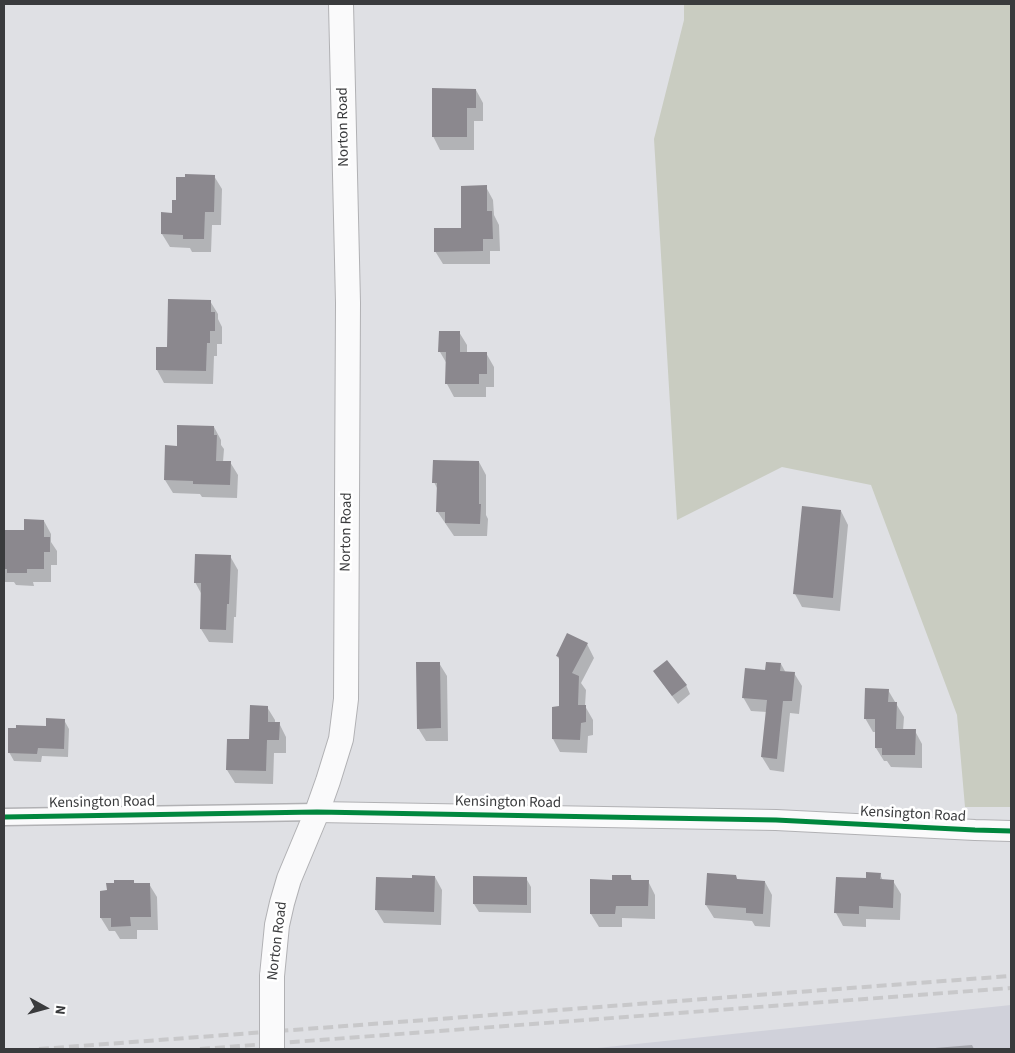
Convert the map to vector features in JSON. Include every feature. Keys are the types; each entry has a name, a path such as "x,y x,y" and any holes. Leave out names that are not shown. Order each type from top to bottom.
{"main road":[{"name":"Norton Road","path":"272,1049 272,976 277,926 284,896 304,840 317,812 341,739 346,699 348,303 342,4"}],"street":[{"name":"Kensington Road","path":"4,817 317,812 776,820 1011,831"}],"shaded area":[{"path":"684,4 1011,4 1011,807 965,807 957,715 871,485 782,467 677,520 654,139 684,20"},
{"path":"1011,1005 1011,1049 588,1049"}],"building":[{"path":"432,88 476,89 476,108 467,108 467,137 432,137"},
{"path":"185,174 215,175 214,212 205,212 204,239 183,239 183,235 161,234 161,212 172,213 172,200 176,200 176,177 185,177"},
{"path":"487,185 487,211 492,211 493,239 483,239 483,251 434,252 434,228 461,228 461,186"},
{"path":"168,299 211,300 211,312 215,312 215,331 210,331 210,343 207,343 206,371 156,370 156,347 167,347"},
{"path":"439,331 460,331 460,352 487,352 487,374 479,374 479,384 445,384 446,352 438,352"},
{"path":"177,425 214,426 214,435 217,435 216,461 231,461 230,485 193,484 193,481 164,480 165,445 177,446"},
{"path":"433,460 479,461 480,524 445,523 445,512 436,512 437,483 432,483"},
{"path":"802,506 841,510 833,598 793,594"},
{"path":"24,519 44,520 44,537 50,537 50,552 44,552 44,569 27,569 27,573 7,573 7,569 4,569 4,530 24,530"},
{"path":"195,554 231,555 226,630 200,629 201,583 194,583"},
{"path":"567,633 588,643 572,673 579,676 578,705 586,705 586,722 581,723 580,740 552,739 552,707 559,706 559,657 556,656"},
{"path":"667,660 687,685 672,696 653,671"},
{"path":"416,662 440,662 441,728 417,729"},
{"path":"766,662 781,663 780,671 795,672 792,701 783,701 777,759 761,757 767,700 742,698 745,668 765,670"},
{"path":"865,688 889,689 888,702 897,702 896,729 916,729 915,755 882,755 882,748 875,748 875,719 864,719"},
{"path":"250,705 268,706 268,722 280,722 279,740 267,740 266,771 226,770 227,739 249,739"},
{"path":"46,718 65,719 64,749 38,748 37,754 8,753 8,728 16,728 16,725 46,726"},
{"path":"866,872 881,873 880,879 894,880 893,908 859,906 859,914 834,913 836,877 866,878"},
{"path":"707,873 736,875 737,879 765,881 763,914 746,913 746,908 705,905"},
{"path":"412,875 435,876 434,912 375,910 376,877 412,878"},
{"path":"612,875 631,875 631,880 649,880 648,906 616,906 615,914 590,914 590,879 612,880"},
{"path":"473,876 527,877 527,905 473,904"},
{"path":"114,880 134,880 134,883 150,883 151,917 130,917 131,926 111,927 111,918 100,918 100,891 107,890 106,883 114,883"}],"railway":[{"path":"39,1049 1011,976"},
{"path":"200,1049 1011,988"}],"cycle path":[{"path":"4,817 317,812 776,820 1011,831"}]}
